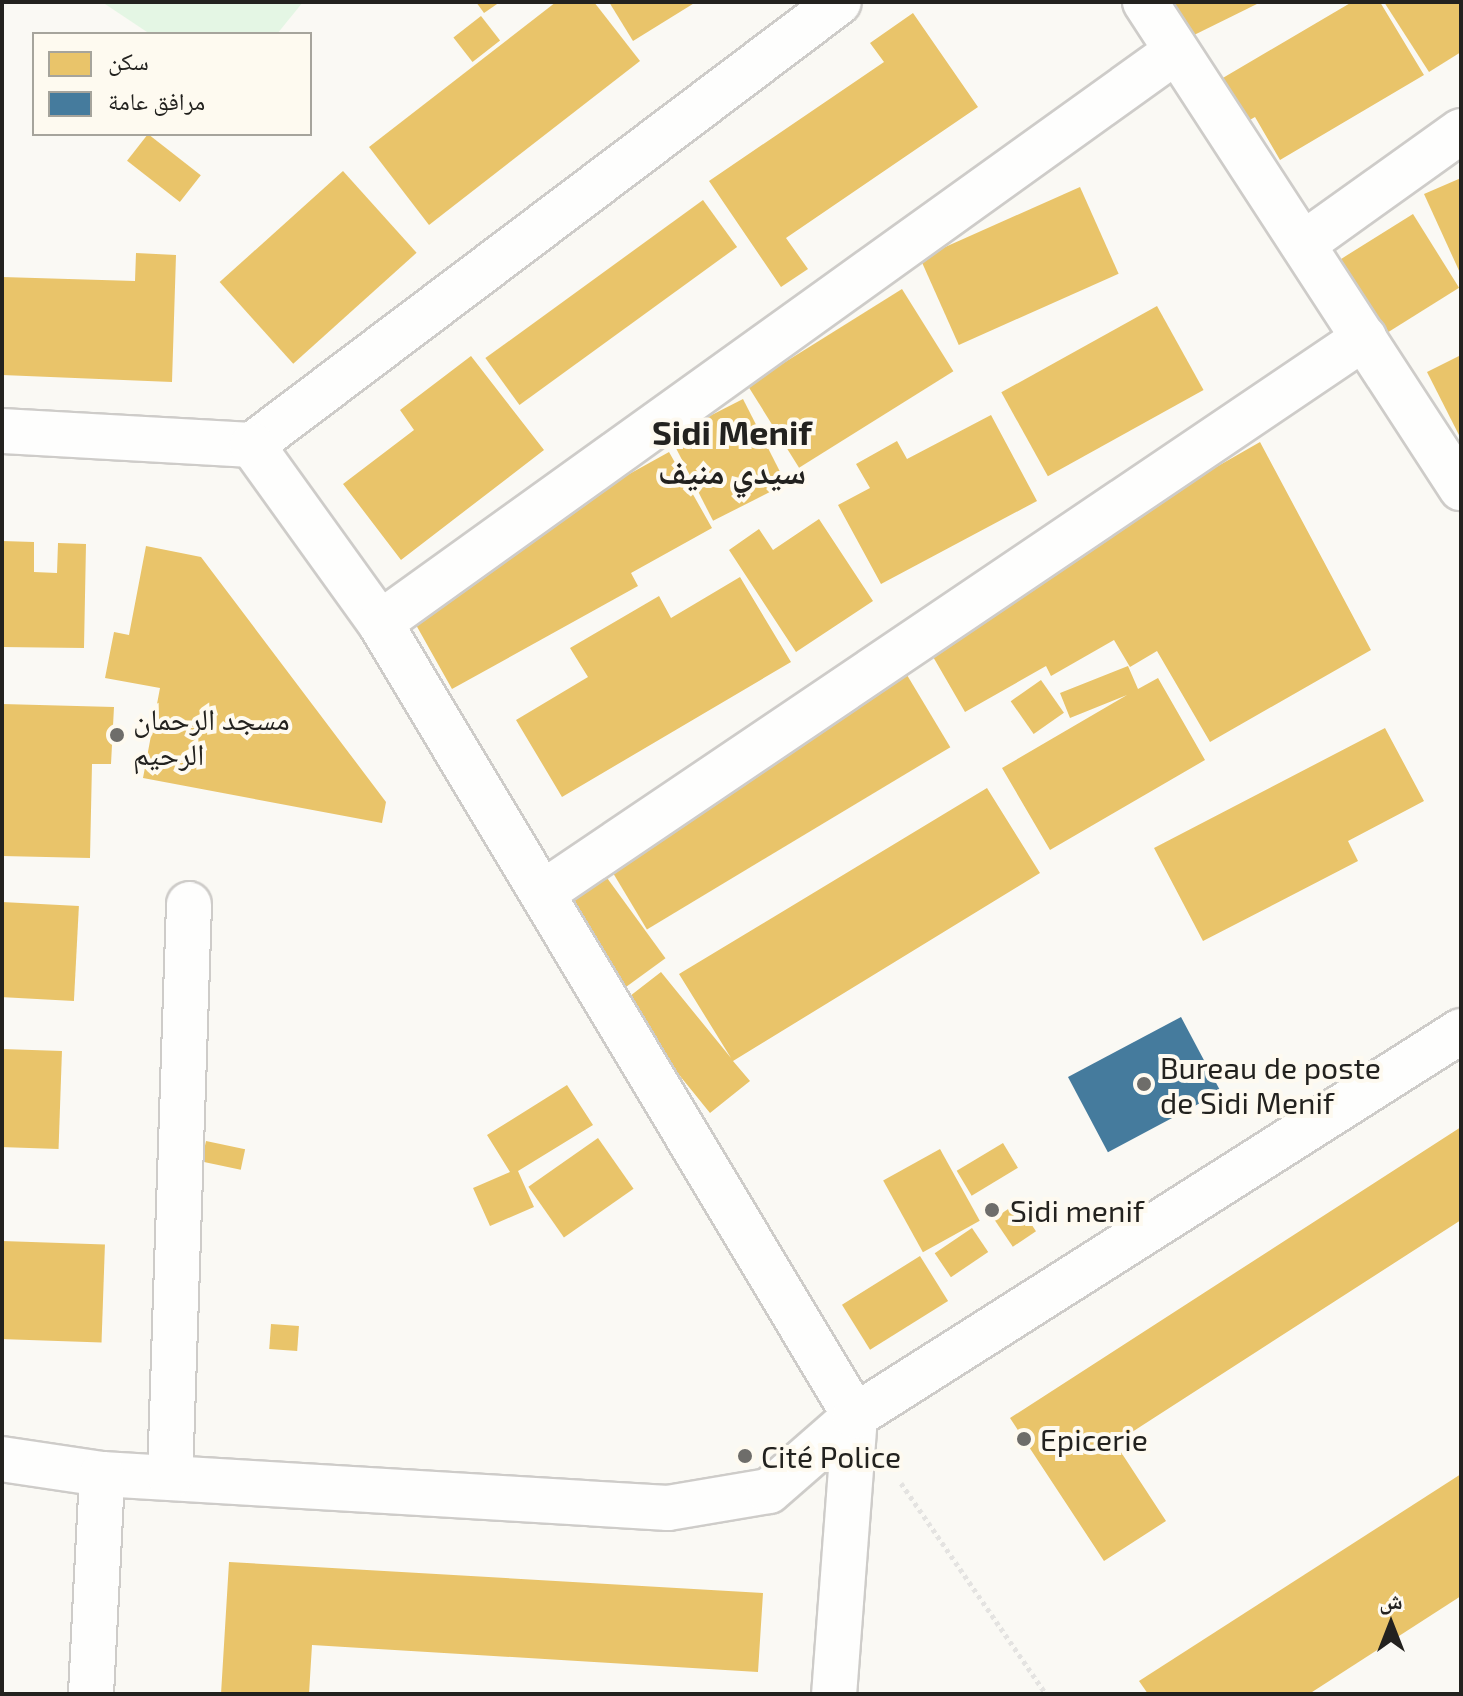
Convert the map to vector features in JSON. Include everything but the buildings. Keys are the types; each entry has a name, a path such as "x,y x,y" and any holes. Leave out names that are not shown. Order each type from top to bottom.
{"street":[{"path":"2,431 252,445 839,2"},
{"path":"1145,2 1461,488"},
{"path":"380,623 1175,52"},
{"path":"1303,244 1461,131"},
{"path":"544,892 1364,338"},
{"path":"252,445 380,623 544,892 855,1416 834,1694"},
{"path":"170,1477 189,904"},
{"path":"2,1459 102,1474 668,1508 769,1491 855,1416 1461,1031"},
{"path":"91,1694 102,1474"}],"path":[{"path":"899,1479 1046,1694"}],"green space":[{"path":"102,2 303,2 279,32 147,32"}],"place":[{"name":"مسجد الرحمان الرحيم","path":"117,735"},
{"name":"Bureau de poste de Sidi Menif","path":"1144,1084"},
{"name":"Sidi menif","path":"992,1210"},
{"name":"Epicerie","path":"1024,1439"},
{"name":"Cité Police","path":"745,1456"}],"district":[{"name":"Sidi Menif سيدي منيف","path":"732,450"}]}
